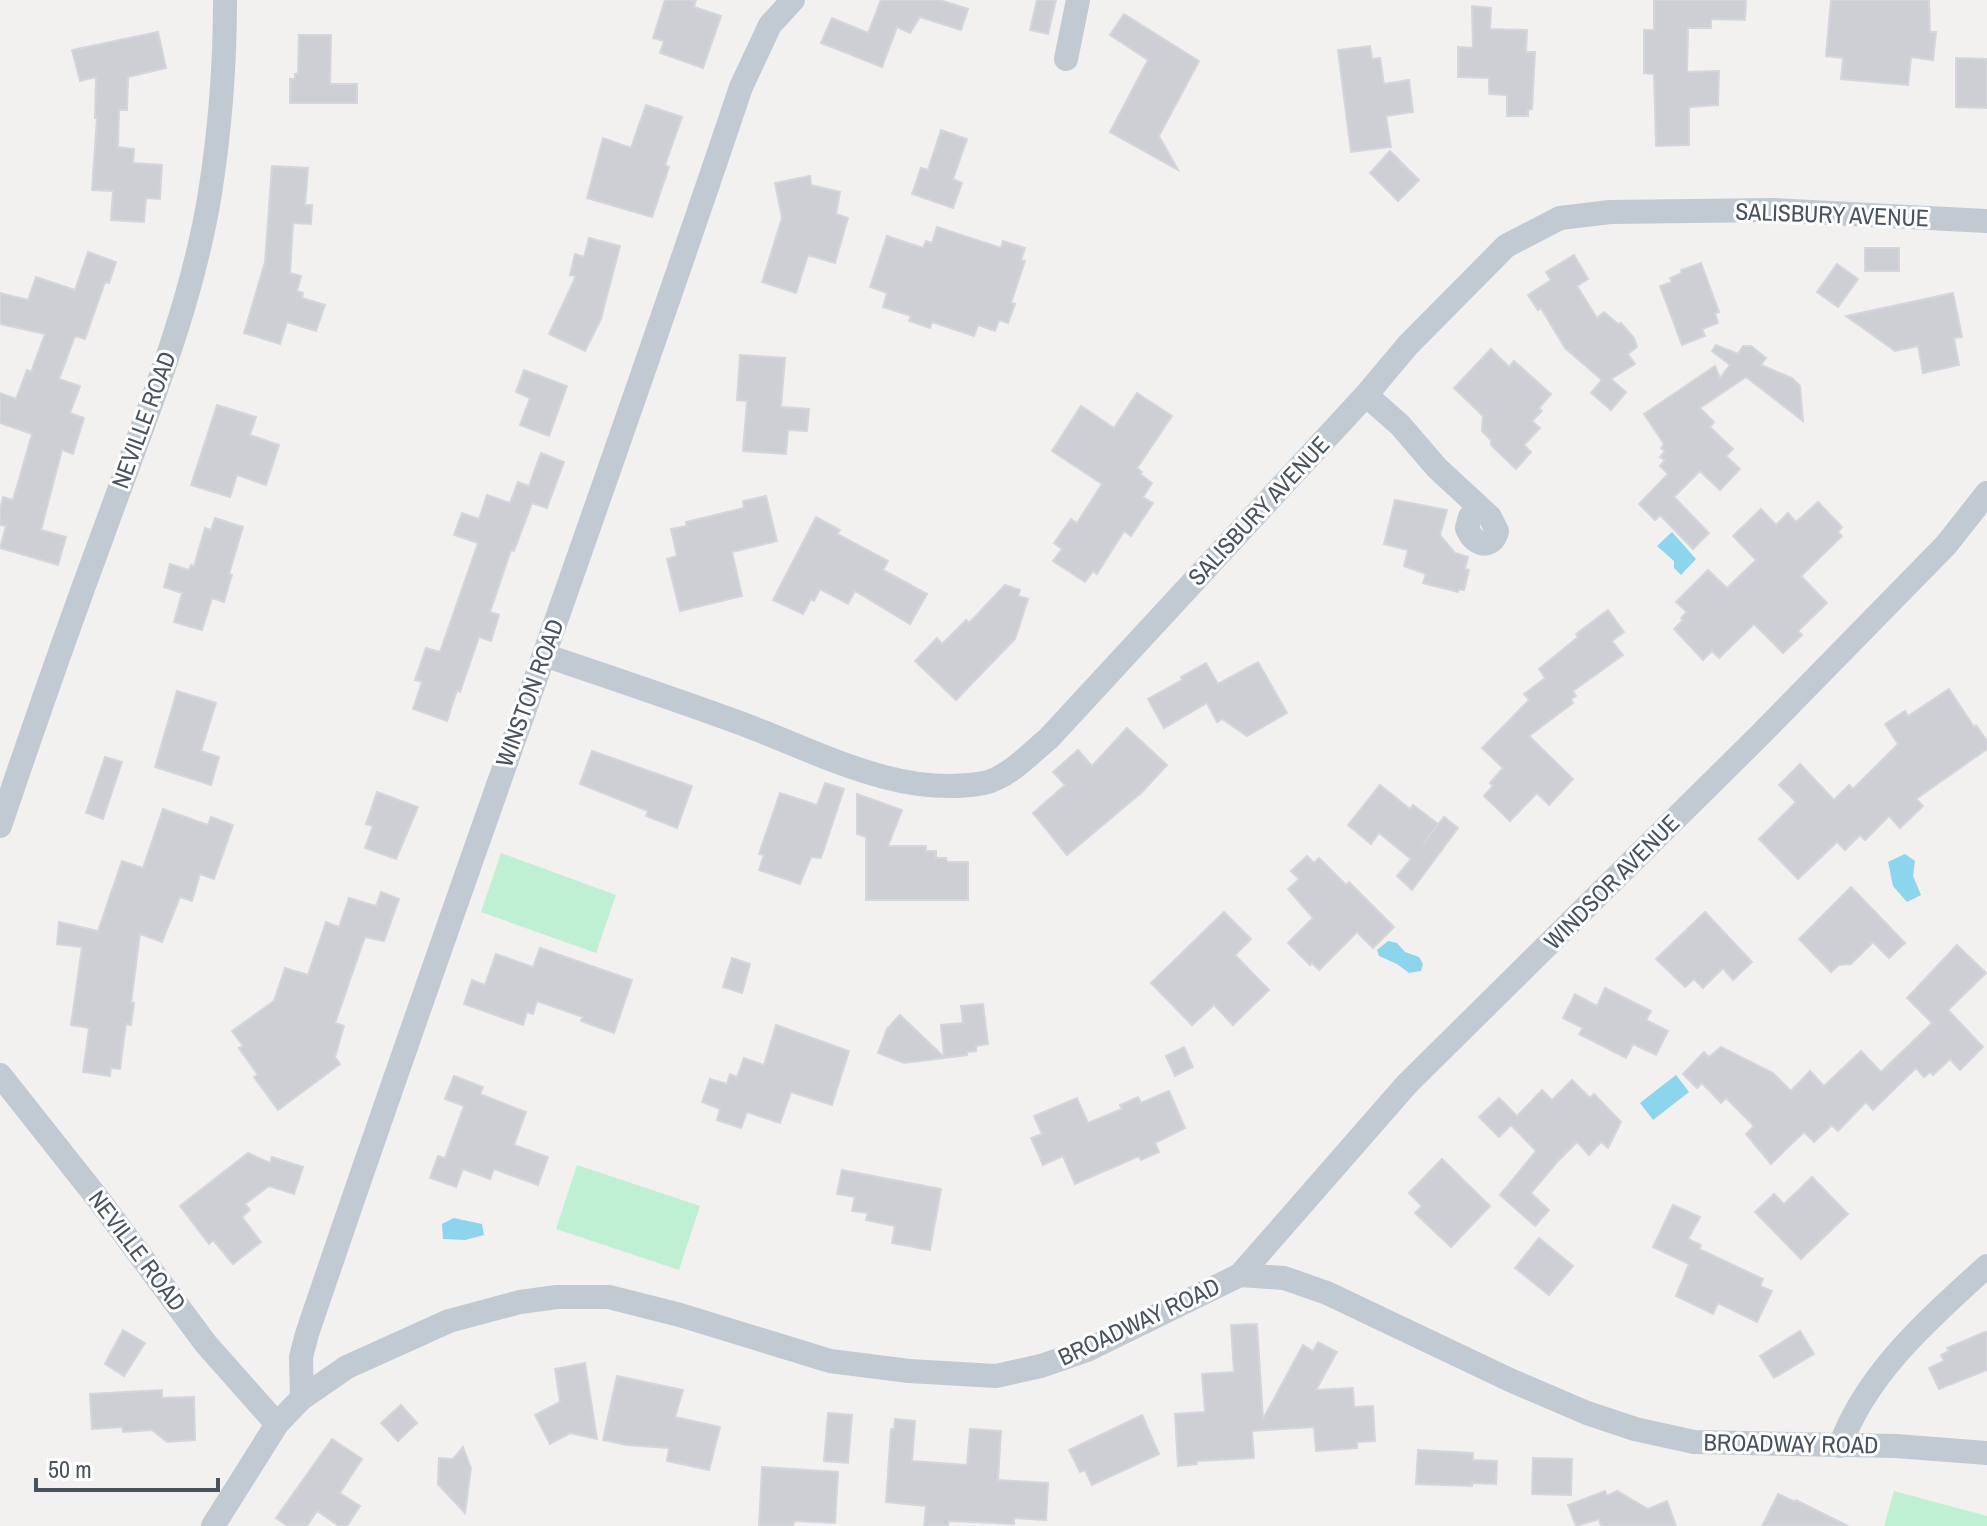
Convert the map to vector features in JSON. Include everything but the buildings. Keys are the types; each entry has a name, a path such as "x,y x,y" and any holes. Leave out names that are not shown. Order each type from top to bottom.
{"street":[{"name":"NEVILLE ROAD","path":"0,826 45,692 164,367 193,268 209,195 217,133 225,0"},
{"name":"WINSTON ROAD","path":"302,1398 301,1357 312,1319 416,1012 544,655 741,87 770,25 793,0"},
{"path":"1066,59 1078,0"},
{"name":"SALISBURY AVENUE","path":"544,655 875,774 922,786 953,787 988,782 1017,765 1049,738 1366,395 1408,345 1506,246 1560,218 1610,212 1773,210 1987,221"},
{"path":"1366,395 1400,425 1437,468 1478,507"},
{"name":"WINDSOR AVENUE","path":"1240,1275 1407,1084 1760,735 1946,545 1987,493"},
{"name":"NEVILLE ROAD","path":"0,1075 99,1200 206,1344 277,1424"},
{"path":"1840,1446 1852,1415 1871,1386 1929,1318 1987,1266"},
{"name":"BROADWAY ROAD","path":"213,1526 277,1424 302,1398 347,1367 449,1321 520,1302 557,1297 609,1297 680,1315 830,1361 921,1372 996,1376 1041,1366 1087,1350 1240,1275 1284,1278 1327,1293 1510,1380 1587,1413 1635,1429 1694,1442 1896,1446 1987,1453"}],"green space":[{"path":"501,853 616,895 596,953 481,912"},
{"path":"577,1165 700,1206 679,1270 556,1229"},
{"path":"1894,1491 1987,1516 1987,1526 1884,1526"}],"water":[{"path":"1672,532 1696,559 1681,575 1674,568 1674,561 1657,546"},
{"path":"1905,854 1915,861 1913,876 1921,895 1907,902 1893,886 1888,862"},
{"path":"1388,941 1419,957 1423,964 1421,971 1409,973 1379,956 1377,950"},
{"path":"1676,1075 1689,1092 1653,1120 1640,1103"},
{"path":"454,1218 482,1224 484,1235 465,1240 443,1239 442,1224"}]}
